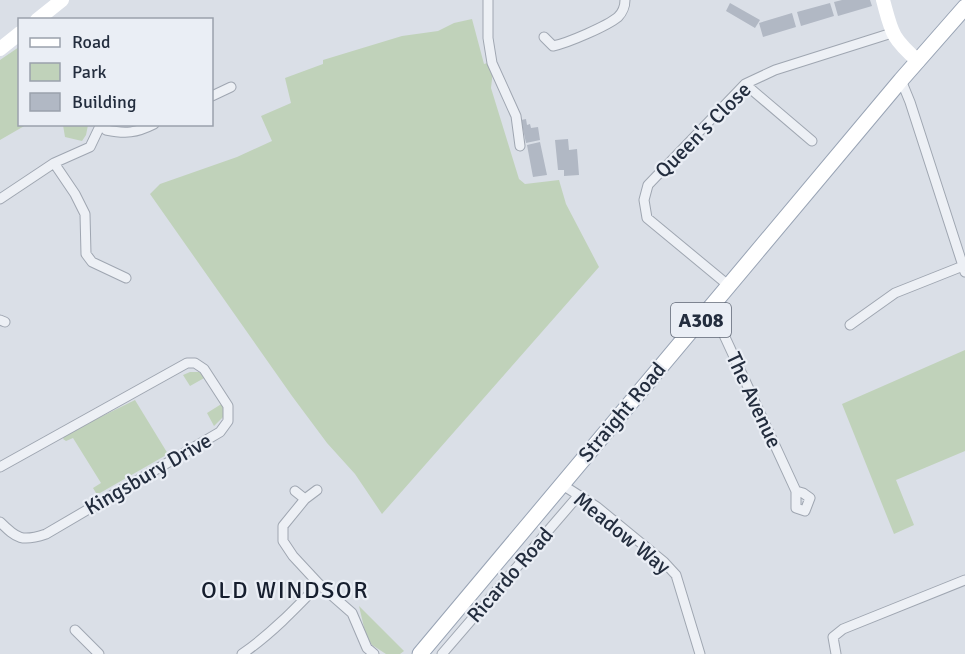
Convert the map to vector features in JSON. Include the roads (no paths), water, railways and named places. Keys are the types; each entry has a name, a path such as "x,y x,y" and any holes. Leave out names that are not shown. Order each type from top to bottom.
{"main road":[{"path":"40,18 62,0"},
{"path":"883,0 892,33 900,45 918,61"},
{"name":"Straight Road","path":"420,654 728,285 965,7"},
{"path":"0,49 18,35"}],"street":[{"path":"488,0 488,38 492,63 516,116 520,146"},
{"path":"544,37 553,46 568,43 619,17 625,0"},
{"name":"Queen's Close","path":"728,285 647,218 644,200 648,185 745,84 775,70 892,33"},
{"path":"850,324 895,293 964,269 901,80"},
{"path":"745,84 812,141"},
{"path":"213,96 231,87"},
{"path":"0,199 54,163 90,147 101,126"},
{"path":"103,126 106,130 122,134 140,131 150,126"},
{"path":"54,163 75,194 85,214 86,254 92,262 126,278"},
{"name":"The Avenue","path":"708,311 718,322 796,491"},
{"name":"Kingsbury Drive","path":"0,466 187,363 195,363 204,369 228,406 228,421 220,432 46,534 28,539 15,536 0,522"},
{"name":"Meadow Way","path":"561,484 597,507 664,562 675,575 681,586 700,654"},
{"path":"317,490 305,499 283,526 283,542 319,584 352,614 367,648 374,654"},
{"path":"296,491 305,499"},
{"name":"Ricardo Road","path":"442,654 578,496"},
{"path":"836,654 832,637 843,629 965,580"},
{"path":"242,654 283,620 319,584"},
{"path":"75,630 99,654"}],"district":[{"name":"OLD WINDSOR","path":"285,590"}]}
